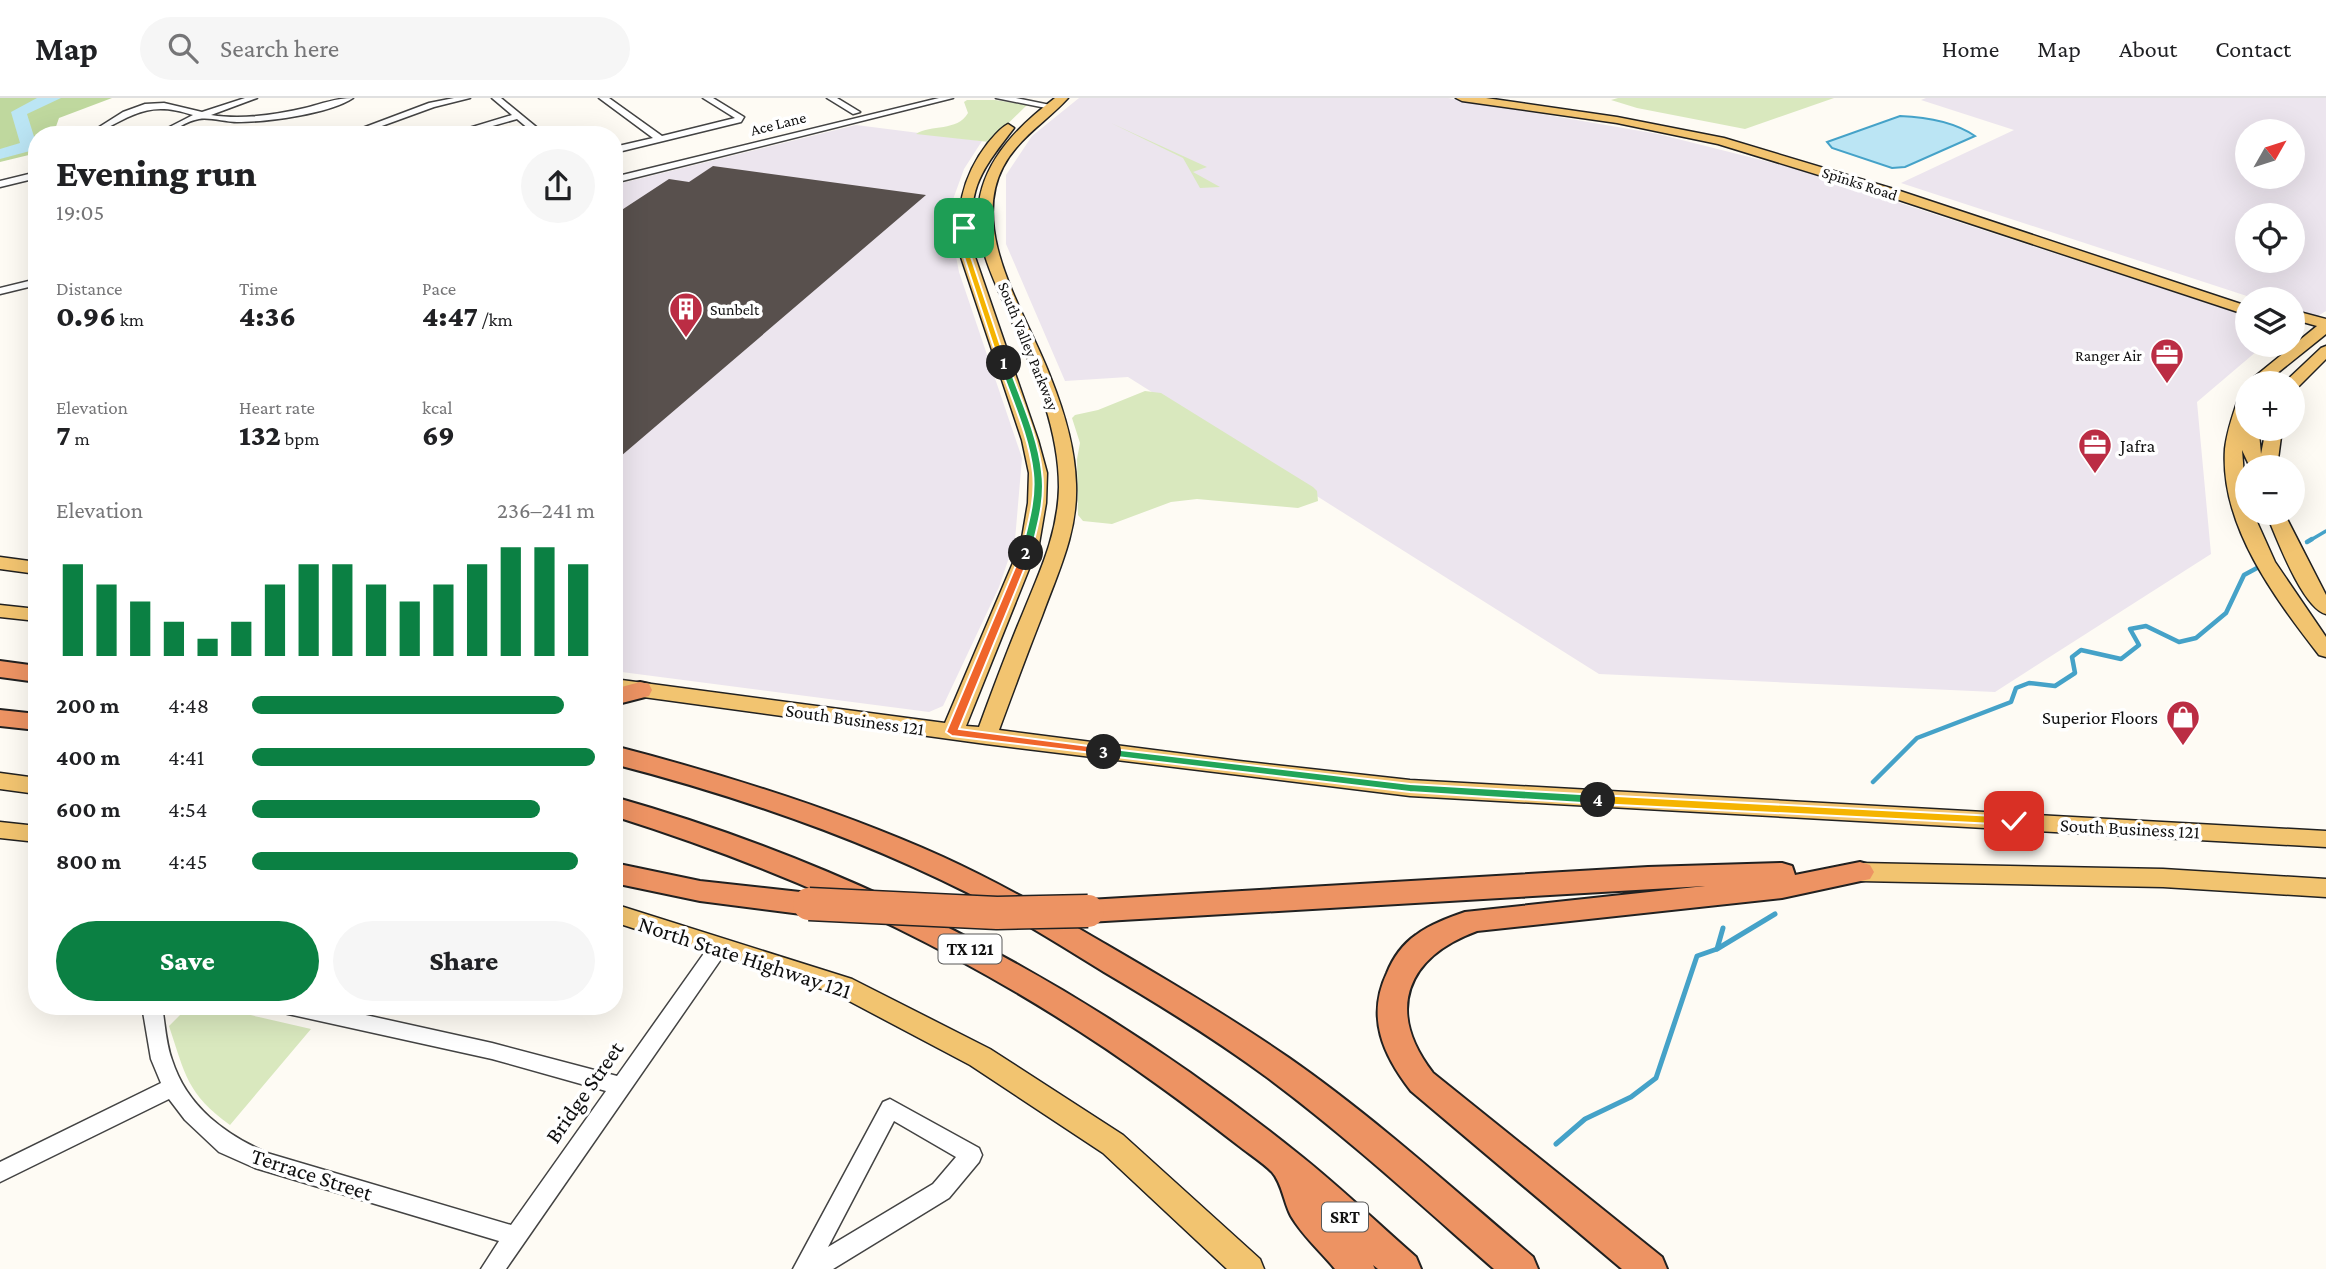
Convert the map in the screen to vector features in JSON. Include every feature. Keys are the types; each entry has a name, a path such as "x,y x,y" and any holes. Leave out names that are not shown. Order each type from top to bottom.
{"highway":[{"path":"2,669 28,666"},
{"path":"2,669 28,673"},
{"path":"623,695 640,690"},
{"path":"0,718 28,721"},
{"path":"623,757 694,776 849,829 1006,900 1180,1002 1278,1068 1362,1132 1516,1266"},
{"name":"TX 121","path":"623,809 772,858 850,890 934,930 1006,969 1086,1019 1167,1074 1287,1164"},
{"path":"623,875 700,891 808,904 997,913 1088,911 1648,877 1860,872"},
{"path":"1649,1269 1422,1083 1402,1055 1392,1023 1392,996 1402,971 1421,947 1446,930 1475,920 1782,888 1860,872"},
{"path":"1287,1164 1304,1206 1357,1269"},
{"name":"SRT","path":"1287,1164 1403,1269"}],"main road":[{"name":"South Valley Parkway","path":"986,737 1056,555 1067,514 1067,473 1056,411 991,252 985,222 989,191 1003,155 1027,125 1062,98"},
{"name":"Spinks Road","path":"1462,98 1552,108"},
{"name":"Spinks Road","path":"1505,98 1813,158 2235,295"},
{"name":"South Valley Parkway","path":"952,732 1030,544 1037,503 1038,472 967,254 963,208 981,161 996,140 1038,101"},
{"name":"Spinks Road","path":"1723,139 2235,307"},
{"path":"968,191 989,191"},
{"path":"2305,321 2323,330"},
{"path":"2305,328 2323,330"},
{"path":"2270,371 2323,330"},
{"path":"2304,371 2326,351"},
{"path":"1021,414 1056,411"},
{"path":"2237,441 2233,458 2239,500 2252,537 2300,617 2326,651"},
{"path":"2281,525 2310,587 2326,608"},
{"path":"2252,537 2271,544 2293,580 2310,587"},
{"path":"0,563 28,567"},
{"path":"0,611 28,614"},
{"name":"South Business 121","path":"623,688 1326,780 1437,790 2326,839"},
{"path":"0,781 28,785"},
{"path":"0,831 28,833"},
{"path":"1860,872 2163,878 2326,888"},
{"name":"North State Highway 121","path":"623,917 843,986 980,1057 1113,1144 1249,1269"}],"street":[{"path":"177,126 203,114 253,98"},
{"path":"105,126 143,107 170,105 222,119 292,114 349,98"},
{"path":"373,126 432,105 466,98"},
{"path":"496,98 531,126"},
{"path":"603,98 661,139"},
{"path":"623,148 738,120 740,117 708,98"},
{"name":"Ace Lane","path":"623,178 949,98"},
{"path":"1000,98 1038,101 1051,106"},
{"path":"836,99 856,112"},
{"path":"482,126 518,116"},
{"path":"0,184 28,177"},
{"path":"0,290 28,284"},
{"name":"Bridge Street","path":"493,1269 719,947"},
{"name":"Terrace Street","path":"154,1015 161,1059 173,1087 192,1114 227,1145 263,1161 515,1236"},
{"path":"329,1015 492,1051 620,1086"},
{"path":"0,1172 173,1087"},
{"path":"805,1269 890,1108 971,1155 941,1191 813,1269"}],"shaded area":[{"path":"1079,98 1448,98 1658,134 1793,168 2235,312 2235,357 2250,357 2197,402 2211,554 1995,692 1599,674 1128,377 1065,381 1006,244 1006,175 1032,136"},
{"path":"2326,98 2326,311 2316,317 2305,314 2305,287 2235,287 2235,292 1901,183 2014,130 1921,100"},
{"path":"856,125 982,141 964,169 951,205 953,241 959,272 1022,458 1015,540 999,587 943,706 929,712 623,672 623,183"}],"green space":[{"path":"0,98 112,98 59,118 56,126 28,126 28,155 0,162"},
{"path":"1834,98 1745,129 1637,108 1611,100"},
{"path":"995,100 1027,105 989,142 916,134 963,119 968,113 964,102"},
{"path":"1111,123 1207,167 1193,172 1220,187 1200,188 1183,158"},
{"path":"1145,391 1161,393 1313,487 1317,491 1318,501 1298,508 1197,499 1171,502 1112,524 1083,521 1078,515 1077,459 1080,443 1072,418"},
{"path":"180,1015 250,1015 311,1029 230,1125 205,1103 189,1082 169,1026"}],"water":[{"path":"1900,116 1939,121 1975,136 1905,167 1892,168 1832,148 1827,142"}],"building":[{"name":"Sunbelt","path":"713,166 926,195 623,454 623,209 669,179 689,182"}],"waterway":[{"path":"0,154 24,148 28,143 19,112 53,98"},
{"path":"2309,541 2326,531"},
{"path":"2307,542 2312,539"},
{"path":"1873,782 1917,738 2011,702 2016,688 2029,683 2055,686 2075,673 2072,657 2081,650 2121,659 2139,645 2130,629 2146,626 2179,642 2196,638 2226,613 2244,575 2257,568"},
{"path":"1717,949 1775,914"},
{"path":"1717,949 1723,928"},
{"path":"1556,1144 1585,1119 1631,1097 1656,1078 1697,956 1717,949"}],"place":[{"name":"Sunbelt","path":"686,339"},
{"name":"Ranger Air","path":"2167,385"},
{"name":"Jafra","path":"2095,475"},
{"name":"Superior Floors","path":"2183,747"}],"route":[{"path":"964,228 967,254 1030,440 1038,472 1037,503 1030,544 952,732 1326,780 1410,788 2014,821"}]}
